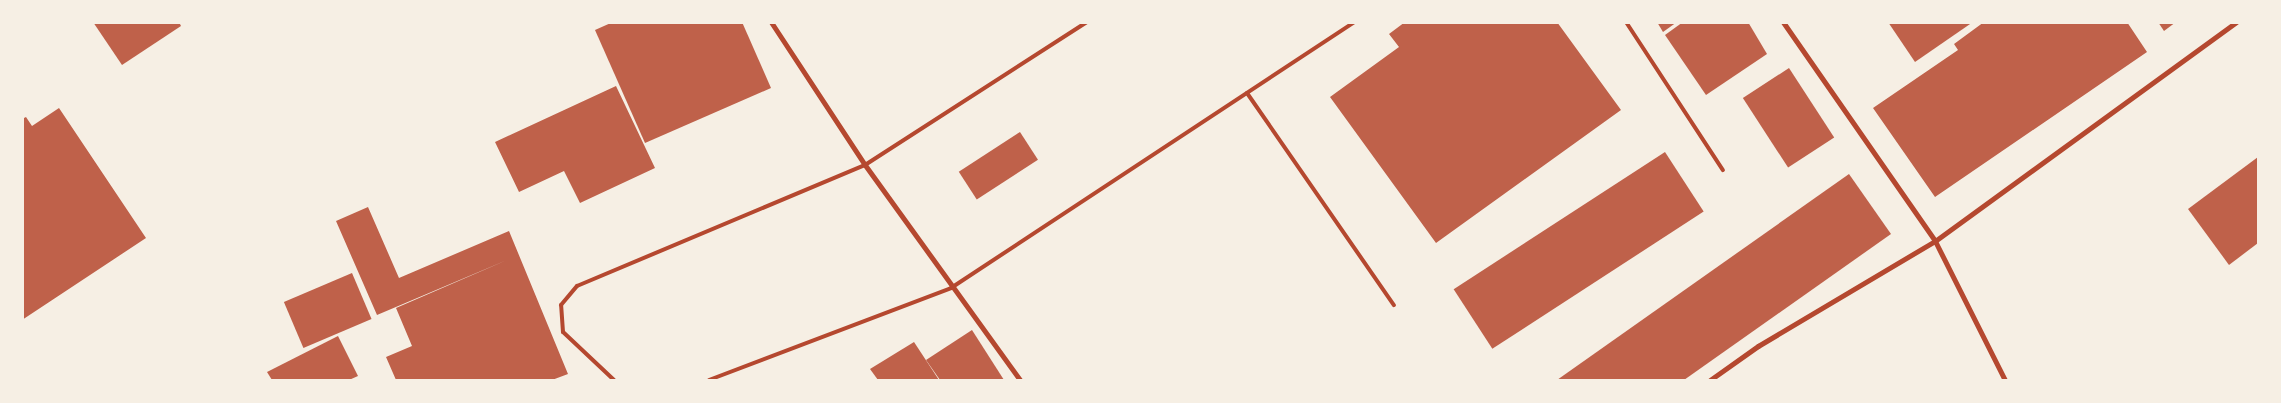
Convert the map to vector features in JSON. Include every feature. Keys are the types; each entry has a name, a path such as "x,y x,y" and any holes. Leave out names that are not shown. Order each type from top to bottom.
{"street":[{"path":"771,22 865,165 951,288 1020,380"},
{"path":"1783,22 1935,241 2005,380"},
{"path":"1710,380 1758,346 1935,241 2236,22"}],"lane":[{"path":"614,380 563,332 561,305 577,286 865,165 1087,22"},
{"path":"709,380 951,288 1355,22"},
{"path":"1626,22 1723,170"},
{"path":"1247,93 1394,305"}],"building":[{"path":"93,22 179,22 181,26 122,65"},
{"path":"613,22 742,22 771,88 645,143 595,30"},
{"path":"1405,22 1557,22 1621,110 1436,243 1330,97 1399,47 1389,34"},
{"path":"1657,22 1677,22 1663,32"},
{"path":"1683,22 1748,22 1767,54 1706,95 1665,35"},
{"path":"1888,22 1973,22 1915,62"},
{"path":"1984,22 2127,22 2147,52 1935,197 1873,108 1958,50 1954,44"},
{"path":"2158,22 2176,22 2164,31"},
{"path":"1789,68 1834,138 1788,168 1743,98"},
{"path":"616,86 655,168 580,203 564,171 519,192 495,142"},
{"path":"59,108 146,238 22,320 22,119 26,117 32,126"},
{"path":"1020,132 1038,160 977,199 959,172"},
{"path":"1665,152 1704,212 1492,349 1454,289"},
{"path":"2258,157 2258,243 2229,265 2188,209"},
{"path":"1849,174 1891,234 1684,380 1557,380"},
{"path":"368,207 399,278 509,231 568,374 552,380 396,380 386,357 412,346 396,308 507,260 377,315 336,221"},
{"path":"352,273 372,319 303,348 284,302"},
{"path":"972,330 1004,380 940,380 926,360"},
{"path":"338,336 358,376 349,380 272,380 267,372"},
{"path":"914,342 939,380 878,380 870,369"}]}
